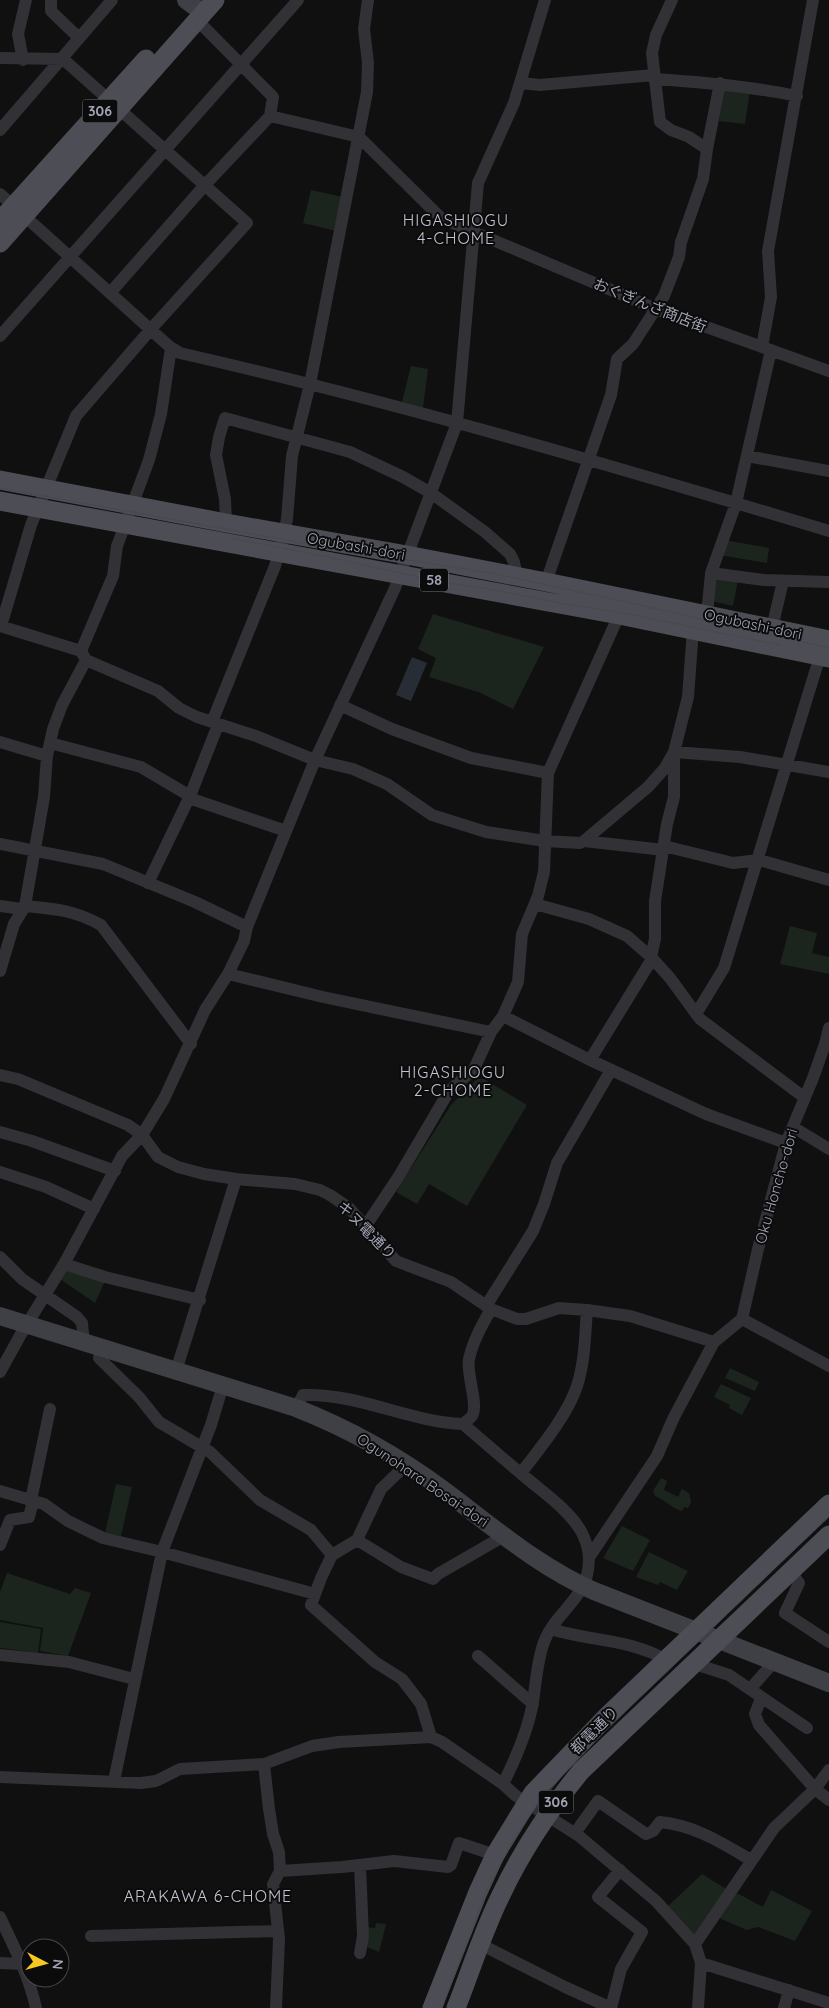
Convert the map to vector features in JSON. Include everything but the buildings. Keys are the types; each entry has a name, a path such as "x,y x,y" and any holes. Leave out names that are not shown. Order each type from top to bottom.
{"main road":[{"name":"306","path":"0,221 12,205 115,104 194,7 215,0"},
{"name":"306","path":"0,242 12,205"},
{"name":"Ogubashi-dori","path":"0,480 517,576 772,628 826,652"},
{"name":"Ogubashi-dori","path":"0,501 826,652"},
{"name":"都電通り","path":"432,2008 478,1892 495,1855 526,1803 554,1770 829,1504"},
{"name":"都電通り","path":"456,2008 500,1895 546,1816 582,1771 829,1535"}],"street":[{"path":"24,60 18,34 26,0"},
{"path":"51,0 51,11 79,38"},
{"path":"0,130 112,0"},
{"path":"0,336 298,0"},
{"path":"148,883 190,797 215,724 276,566 284,534 287,520 292,456 310,384 367,92 368,63 364,29 368,0"},
{"path":"0,1372 26,1325 64,1264 122,1156 142,1135 164,1099 191,1044 205,1010 228,974 244,941 247,927 315,760 401,574 457,423 478,183 514,103 544,0"},
{"path":"672,0 656,36 652,53 660,122 670,130 689,137 707,149"},
{"path":"590,1060 651,958 655,939 656,901 674,797 674,752 688,697 693,629 704,614 708,604 711,572 736,503 747,456 767,349 770,297 768,251 813,0"},
{"path":"110,293 205,185 270,116 273,97 241,64 194,7"},
{"path":"0,58 24,60 63,59 247,223 151,329 76,416 31,525 1,626 83,655 158,691 179,708 196,717 256,736 315,760 353,769 387,784 432,815 486,832 545,841 580,843 648,787 665,768 674,752"},
{"path":"521,83 540,85 654,77 751,87 797,96"},
{"path":"546,582 611,394 617,359 633,344 664,296 678,257 681,242 703,179 720,83"},
{"path":"270,116 358,137"},
{"name":"おぐぎんざ商店街","path":"358,137 442,218 656,309 829,371"},
{"path":"12,205 172,348 180,353 310,384 457,423 829,530"},
{"path":"0,972 14,924 24,907 44,797 47,756 50,743 62,705 113,576 116,546 149,460 161,414 172,348"},
{"path":"226,523 225,498 216,455 219,437 226,418 350,452 403,477 431,493 485,532 510,554 517,576"},
{"path":"747,456 829,471"},
{"path":"711,572 764,580 829,582"},
{"path":"772,628 783,581"},
{"path":"365,1227 399,1176 448,1091 474,1069 491,1032 504,1016 518,982 522,934 535,904 544,872 548,772 619,615"},
{"path":"696,1014 724,968 826,652"},
{"path":"340,705 392,729 471,758 548,772"},
{"path":"0,742 47,756"},
{"path":"50,743 141,767 190,797 286,830"},
{"path":"674,752 740,757 829,772"},
{"path":"584,841 664,848 733,863 759,860 829,880"},
{"path":"0,844 104,864 247,927"},
{"path":"535,904 589,919 627,936 670,978 700,1020 805,1098"},
{"path":"0,906 68,911 101,926 191,1044"},
{"path":"228,974 323,998 491,1032"},
{"path":"504,1016 590,1060 706,1114 786,1143"},
{"name":"Oku Honcho-dori","path":"742,1319 786,1143 826,1044 829,1028"},
{"path":"463,1424 472,1416 474,1409 469,1379 469,1360 476,1336 489,1308 532,1231 544,1204 557,1163 611,1070"},
{"name":"キヌ電通り","path":"0,1075 18,1078 70,1102 128,1125 142,1135 158,1157 178,1167 204,1174 295,1184 320,1190 344,1204 396,1261 451,1282 489,1308 517,1319 526,1319 559,1308 587,1310 630,1316 714,1342"},
{"path":"793,1127 829,1149"},
{"path":"0,1132 115,1170"},
{"path":"0,1172 46,1187 94,1209"},
{"path":"176,1371 200,1300 236,1179"},
{"path":"0,1257 22,1279 77,1317 82,1323 84,1343"},
{"path":"64,1264 105,1277 200,1300"},
{"path":"521,1473 561,1417 577,1386 587,1310"},
{"name":"Ogunohara Bosai-dori","path":"0,1316 296,1408 354,1432 407,1464 525,1552 582,1586 829,1684"},
{"path":"503,1784 515,1761 533,1704 539,1660 544,1642 551,1629 582,1586 586,1577 590,1556 657,1456 674,1417 714,1342 742,1319 829,1366"},
{"path":"101,1348 99,1358 139,1397 159,1422 202,1447 260,1500 311,1530 332,1555"},
{"path":"114,1781 162,1552 202,1447 222,1385"},
{"path":"296,1408 303,1395 314,1394 375,1404 446,1424 463,1424 559,1505 581,1531 590,1556"},
{"path":"0,1546 10,1520 29,1517 50,1409"},
{"path":"407,1464 381,1489 357,1540 332,1555 312,1605 375,1662 402,1679 421,1704 431,1737"},
{"path":"0,1491 32,1500 50,1508 87,1532 103,1538 162,1552 315,1594"},
{"path":"357,1540 401,1567 433,1579 438,1574 504,1536"},
{"path":"791,1572 799,1583 785,1613 829,1642"},
{"path":"551,1629 571,1636 611,1640 656,1654 666,1660"},
{"path":"0,1655 69,1662 134,1679"},
{"path":"478,1656 533,1704"},
{"path":"751,1688 774,1662"},
{"path":"694,1664 729,1675 751,1688 762,1698 807,1728"},
{"path":"762,1698 755,1714 759,1725 815,1789 829,1800"},
{"path":"0,1777 149,1782 156,1781 180,1769 264,1764 312,1746 338,1742 431,1737 442,1742 503,1784 526,1803 575,1833 656,1901 695,1944 702,1963 698,2008"},
{"path":"264,1764 273,1834 279,1852 280,1871 272,1884 278,1931 276,2008"},
{"path":"695,1944 774,1828 815,1789 829,1770"},
{"path":"575,1833 598,1801 646,1834 653,1831 660,1822 675,1823 710,1836 751,1860"},
{"path":"280,1871 342,1868 394,1861 448,1867 451,1865 459,1843 495,1855"},
{"path":"360,1865 363,1936 360,1953"},
{"path":"480,1944 564,1988 611,2008 621,1969 642,1932 598,1897 620,1870"},
{"path":"0,1918 20,1960"},
{"path":"91,1936 278,1931"},
{"path":"702,1963 829,2003"},
{"path":"0,1964 20,1964"},
{"path":"32,1988 36,2008"},
{"path":"784,2008 789,1990"}],"shaded area":[{"path":"725,87 750,89 745,124 719,121"},
{"path":"311,190 343,197 336,231 303,223"},
{"path":"411,366 428,369 423,408 402,402"},
{"path":"724,540 769,548 767,563 719,555"},
{"path":"717,576 738,580 733,606 712,601"},
{"path":"433,614 544,647 513,709 481,693 429,677 436,658 418,649"},
{"path":"412,657 427,663 411,701 396,695"},
{"path":"790,926 817,933 812,953 829,957 829,974 780,964"},
{"path":"477,1079 484,1079 527,1105 467,1206 429,1184 417,1204 396,1192 451,1105"},
{"path":"67,1269 105,1281 95,1303 60,1279"},
{"path":"730,1368 759,1382 755,1391 725,1378"},
{"path":"721,1384 751,1398 742,1415 729,1408 730,1405 714,1397"},
{"path":"661,1478 667,1481 664,1490 678,1497 682,1489 689,1493 691,1502 688,1508 684,1507 682,1511 679,1510 655,1496 653,1491"},
{"path":"116,1484 132,1487 121,1536 105,1533"},
{"path":"622,1526 650,1540 633,1571 603,1558"},
{"path":"649,1552 688,1571 677,1590 660,1582 658,1585 636,1577"},
{"path":"7,1573 70,1594 75,1588 91,1593 68,1656 40,1651 43,1628 0,1620 0,1592"},
{"path":"0,1622 41,1629 38,1653 0,1648"},
{"path":"702,1874 726,1889 694,1935 668,1906"},
{"path":"771,1890 812,1911 795,1941 758,1927 747,1930 719,1918 735,1892 763,1907"},
{"path":"376,1923 386,1924 379,1952 367,1947 366,1927 375,1928"}],"tram line":[{"path":"0,488 324,547 491,573 829,648"},
{"path":"231,538 441,582 623,613 780,645"},
{"path":"442,2008 486,1892 514,1839 535,1808 577,1758 829,1516"}],"district":[{"name":"HIGASHIOGU 4-CHOME","path":"456,229"},
{"name":"HIGASHIOGU 2-CHOME","path":"453,1081"},
{"name":"ARAKAWA 6-CHOME","path":"208,1896"}]}
